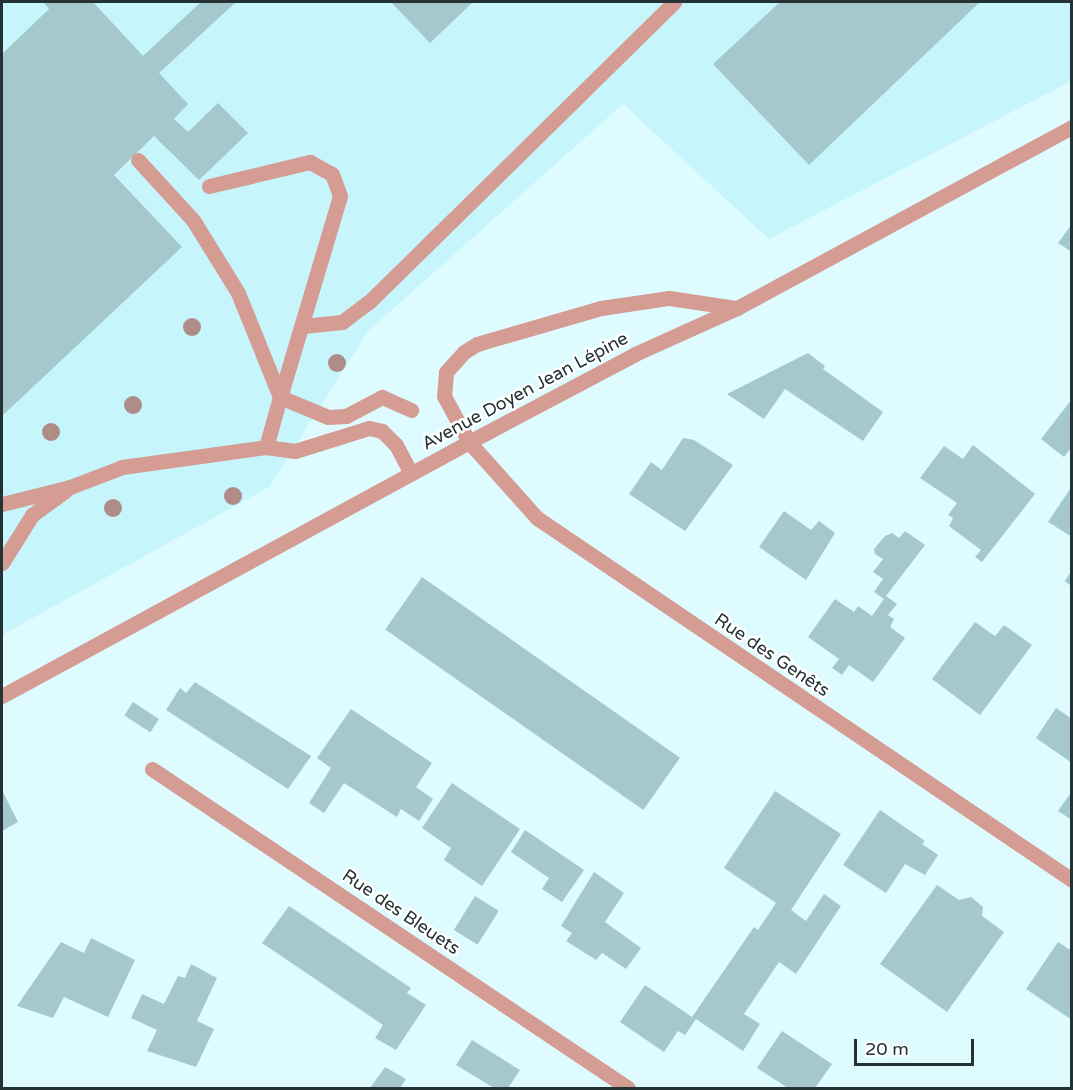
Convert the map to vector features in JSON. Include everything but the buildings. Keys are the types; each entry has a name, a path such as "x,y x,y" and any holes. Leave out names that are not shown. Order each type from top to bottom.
{"street":[{"path":"303,326 342,322 369,302 674,2"},
{"name":"Avenue Doyen Jean Lépine","path":"2,696 469,442 635,354 737,308 1071,127"},
{"path":"138,160 192,220 218,255 238,293 280,397 327,417 346,416 382,397 411,410"},
{"path":"209,186 310,162 332,174 340,196 266,447"},
{"name":"Rue des Genêts","path":"737,308 669,298 601,308 477,344 464,352 446,372 444,396 469,442 537,518 1071,880"},
{"path":"2,504 70,487 122,467 266,447 294,451 369,428 382,431 396,445 411,473"},
{"path":"2,563 32,515 70,487"},
{"name":"Rue des Bleuets","path":"152,768 628,1089"}],"shaded area":[{"path":"2,2 1071,2 1071,81 769,239 623,104 368,331 269,487 2,635"}]}
